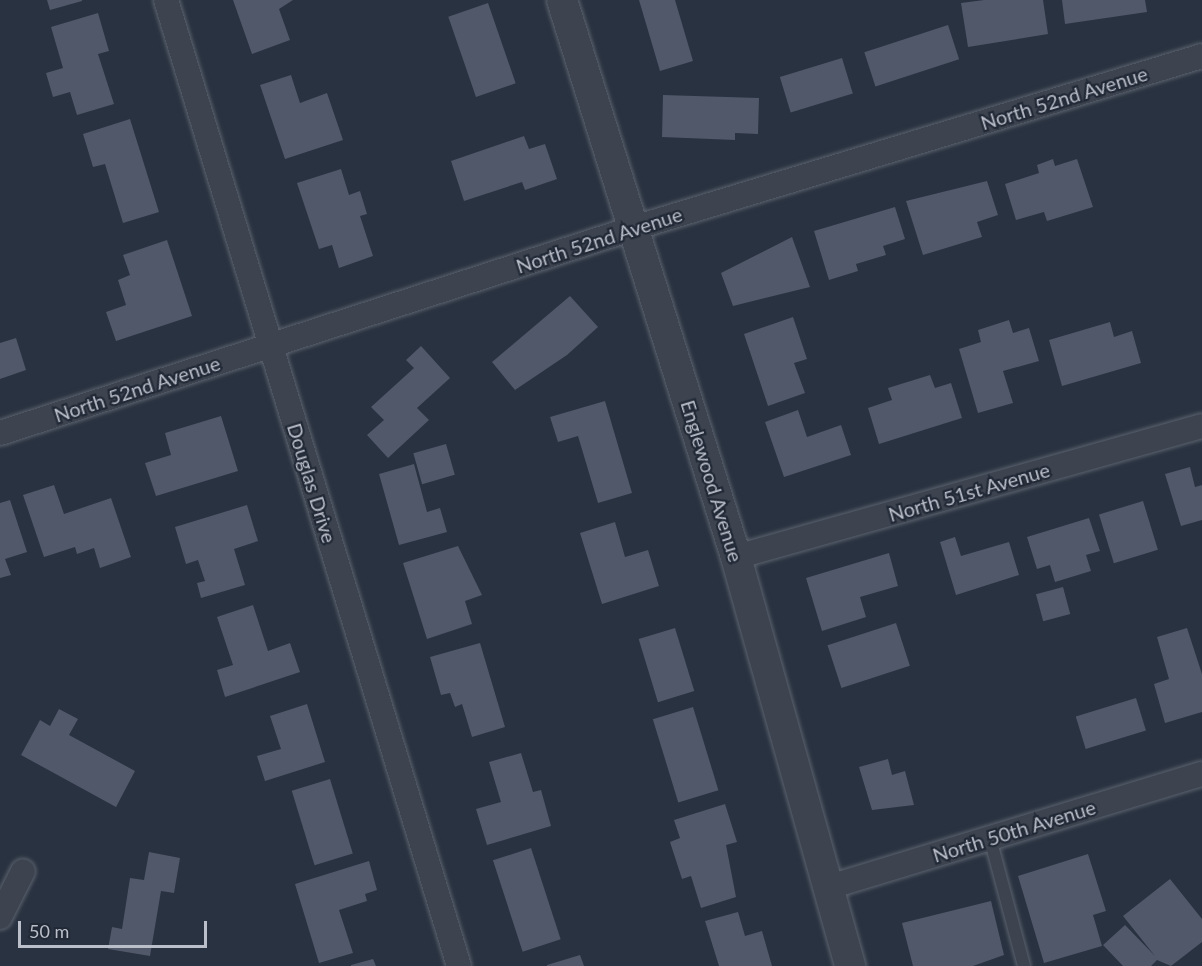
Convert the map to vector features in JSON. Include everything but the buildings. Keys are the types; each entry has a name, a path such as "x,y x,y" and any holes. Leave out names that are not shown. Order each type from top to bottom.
{"street":[{"name":"Douglas Drive","path":"166,0 459,966"},
{"name":"Englewood Avenue","path":"562,0 736,557 825,888 850,966"},
{"name":"North 52nd Avenue","path":"0,433 634,228 1202,56"},
{"name":"North 51st Avenue","path":"736,557 1202,426"},
{"name":"North 50th Avenue","path":"825,888 1202,774"},
{"path":"0,917 23,871"}],"lane":[{"path":"990,838 1024,966"}]}
